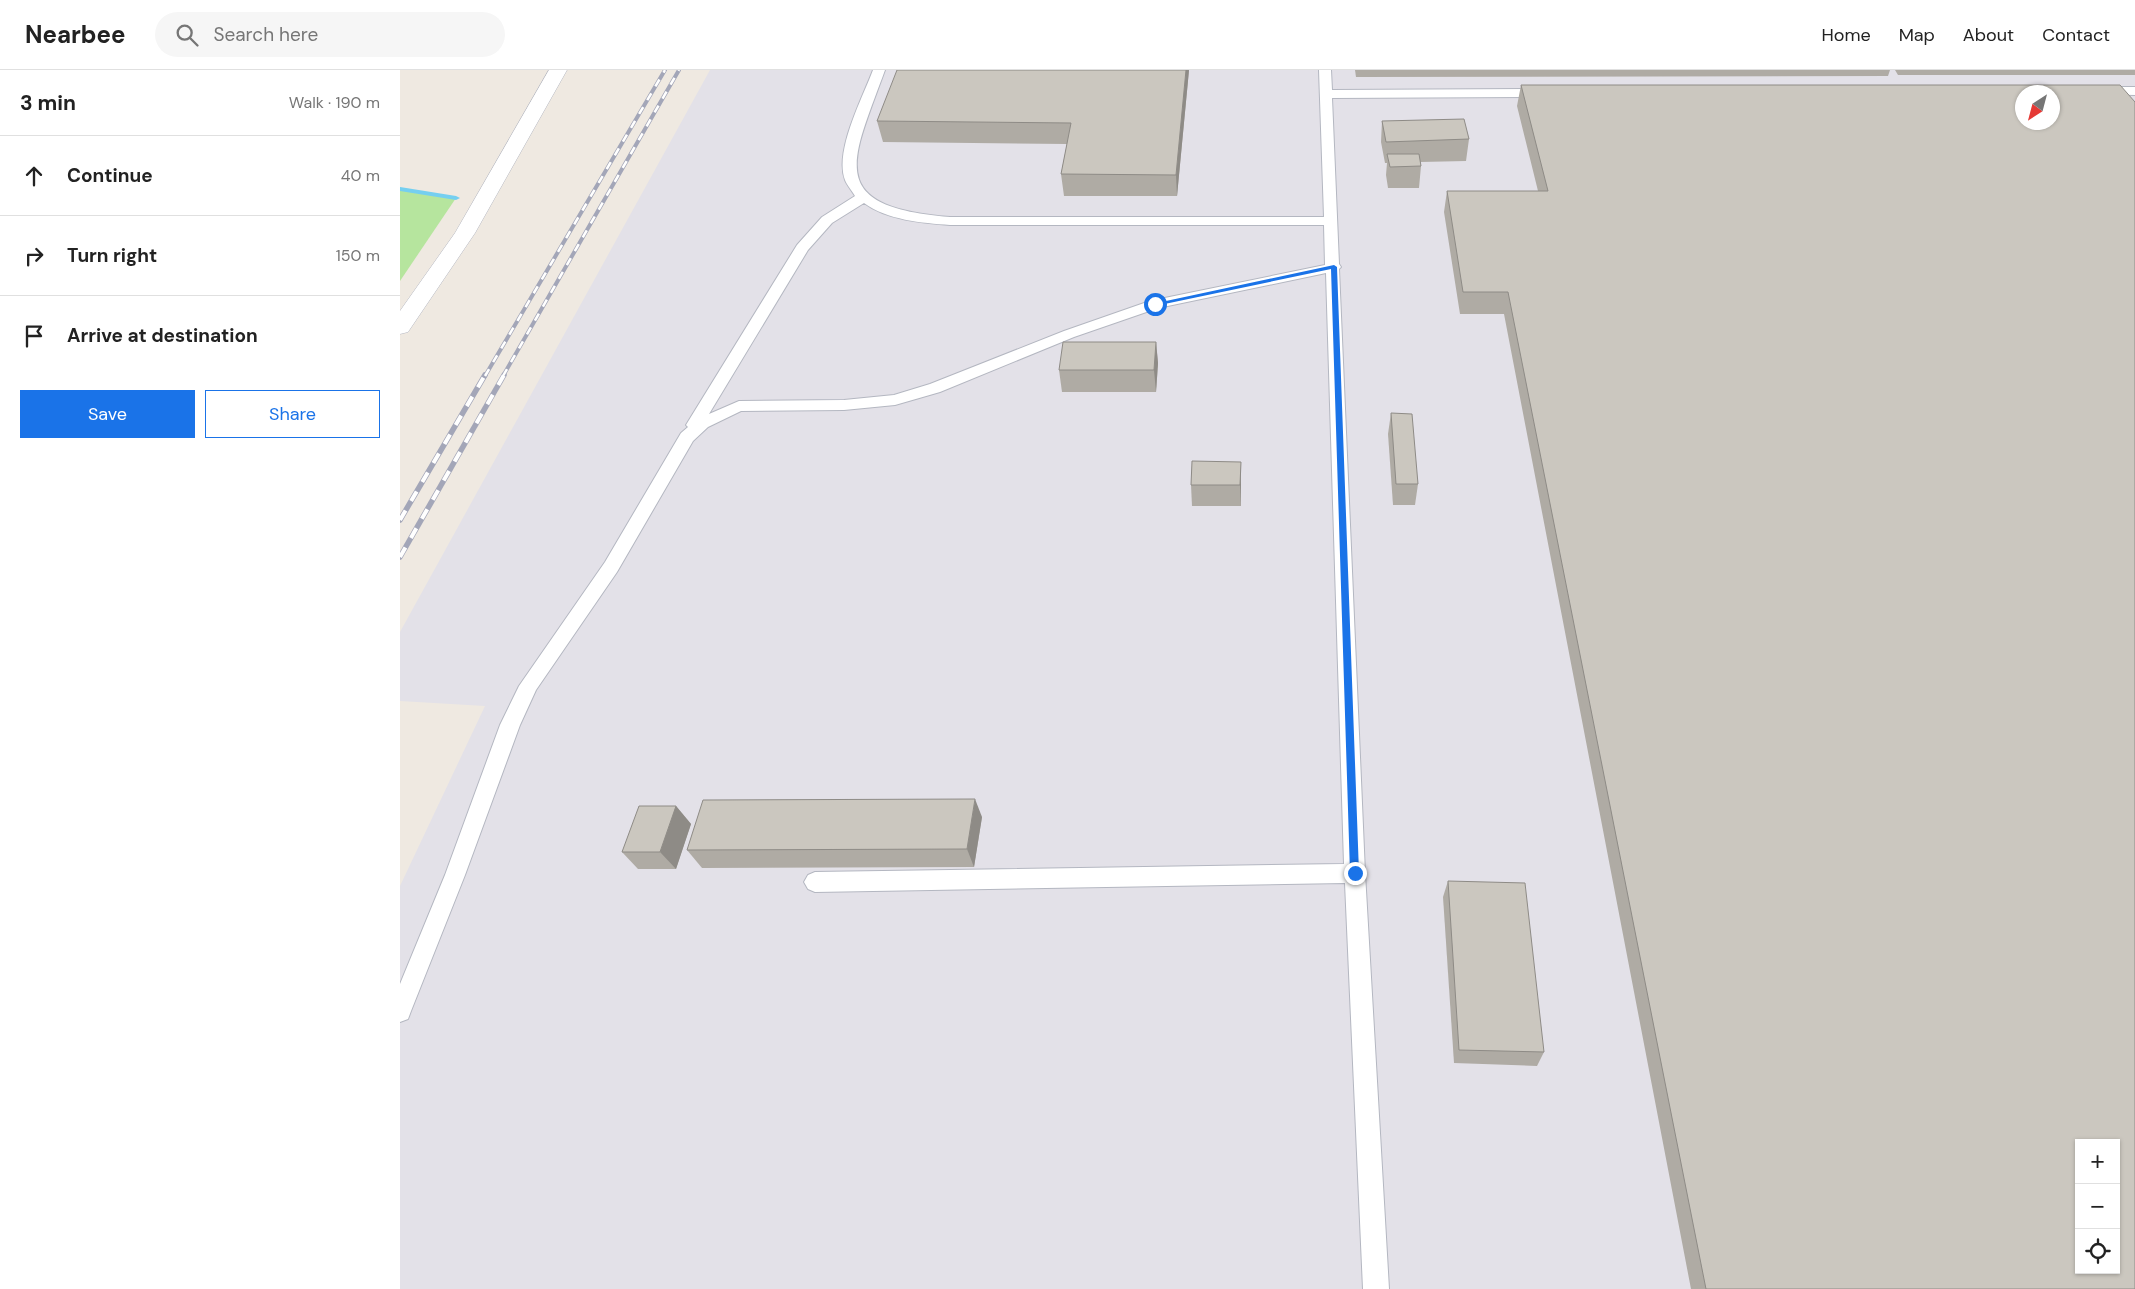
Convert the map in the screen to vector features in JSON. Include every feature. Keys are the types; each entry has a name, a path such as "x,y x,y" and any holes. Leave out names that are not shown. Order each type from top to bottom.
{"street":[{"path":"400,327 465,233 558,70"}],"lane":[{"path":"879,70 855,137 849,162 850,177 858,190 876,204 904,216 932,221 1332,221"},
{"path":"1325,70 1334,267 1355,873 1376,1289"},
{"path":"2087,91 2135,91"},
{"path":"1327,94 1556,93"},
{"path":"400,1011 455,875 510,725 528,686 611,567 687,437 802,248 827,220 865,196"},
{"path":"687,437 702,422 738,406 844,405 895,400 935,388 1069,334 1155,304 1334,267"},
{"path":"815,882 1355,873"}],"shaded area":[{"path":"710,70 2135,70 2135,1289 400,1289 400,886 485,706 400,701 400,632"}],"green space":[{"path":"400,189 456,198 400,281"}],"building":[{"path":"897,70 1186,70 1176,175 1061,174 1071,123 877,121"},
{"path":"1521,85 2015,85 2015,130 2060,130 2060,85 2120,85 2135,102 2135,1289 1706,1289 1508,292 1463,292 1447,191 1548,191"},
{"path":"1464,119 1469,139 1386,142 1382,121"},
{"path":"1387,154 1419,154 1421,166 1390,167"},
{"path":"1063,342 1156,342 1154,370 1059,370"},
{"path":"1391,413 1412,414 1418,484 1396,484"},
{"path":"1192,461 1241,462 1240,485 1191,485"},
{"path":"975,799 967,849 687,850 703,800"},
{"path":"639,806 676,806 660,852 622,852"},
{"path":"1448,881 1525,883 1544,1052 1459,1050"}],"waterway":[{"path":"400,189 456,198"}],"railway":[{"path":"485,376 665,70"},
{"path":"503,376 679,70"},
{"path":"400,520 485,375"},
{"path":"400,557 504,375"}],"route":[{"path":"1155,304 1334,267 1355,873"}]}
